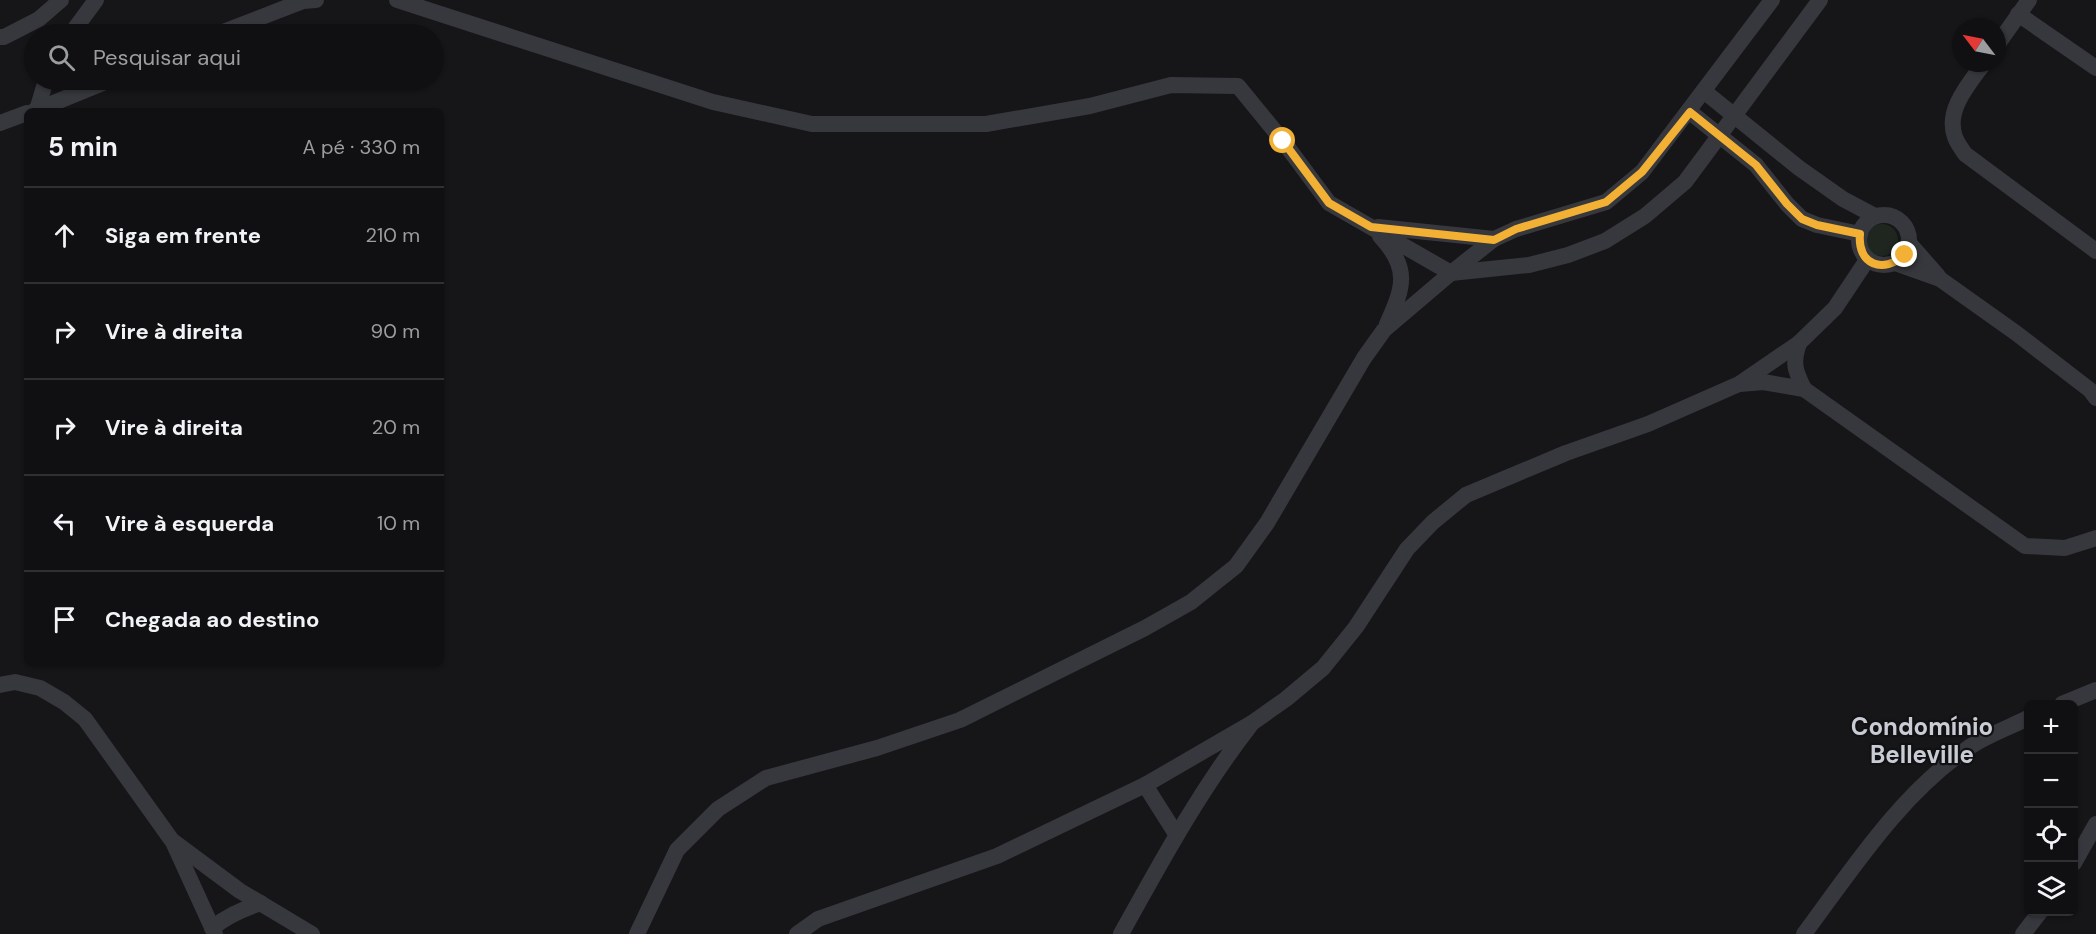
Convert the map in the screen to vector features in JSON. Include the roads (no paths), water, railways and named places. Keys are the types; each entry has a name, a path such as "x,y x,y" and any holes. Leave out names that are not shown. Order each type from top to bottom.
{"street":[{"path":"29,24 39,19 61,0"},
{"path":"78,24 96,0"},
{"path":"244,24 303,1 316,0"},
{"path":"397,0 713,102 812,124 986,124 1090,106 1171,85 1238,86 1329,203 1451,273 1529,265 1568,255 1605,241 1645,216 1685,182 1820,0"},
{"path":"1384,330 1494,240 1516,229 1606,202 1642,172 1690,112 1772,0"},
{"path":"2006,33 2029,0"},
{"path":"2019,15 2096,68"},
{"path":"2,37 24,26"},
{"path":"1978,72 1961,95 1953,118 1955,137 1965,154 2096,251"},
{"path":"34,108 42,90"},
{"path":"40,108 85,90"},
{"path":"1704,92 1799,168 1843,199 1875,216 1892,216 1900,220 1905,226 1909,243 1941,279 2016,333 2090,390 2096,398"},
{"path":"1690,112 1756,165 1802,219 1817,225 1860,234"},
{"path":"0,123 24,114"},
{"path":"1875,216 1865,223 1860,234 1859,243 1867,260 1886,266 1895,263 1905,255 1909,243"},
{"path":"1371,227 1494,240"},
{"path":"637,934 677,850 718,809 766,778 877,748 960,720 1145,628 1191,602 1236,566 1267,523 1364,358 1384,330 1395,307 1400,287 1401,268 1393,250 1371,227"},
{"path":"797,934 818,919 997,856 1145,785 1252,723 1286,699 1323,668 1356,627 1407,549 1433,522 1466,495 1566,453 1648,424 1739,384 1799,343 1834,308 1867,260"},
{"path":"1895,263 1941,279"},
{"path":"1799,343 1794,358 1795,369 1804,389"},
{"path":"1739,384 1763,382 1804,389 2025,546 2065,549 2096,538"},
{"path":"0,685 15,682 40,688 64,702 85,719 173,842 214,931 224,918 261,903"},
{"path":"2073,700 2096,690"},
{"path":"1804,934 1873,841 1926,781 1972,746 2024,720"},
{"path":"1121,934 1176,834 1220,765 1252,723"},
{"path":"1145,785 1176,834"},
{"path":"2074,862 2096,824"},
{"path":"173,842 240,891 312,934"},
{"path":"2023,934 2037,916"}],"district":[{"name":"Condomínio Belleville","path":"1922,741"}]}
